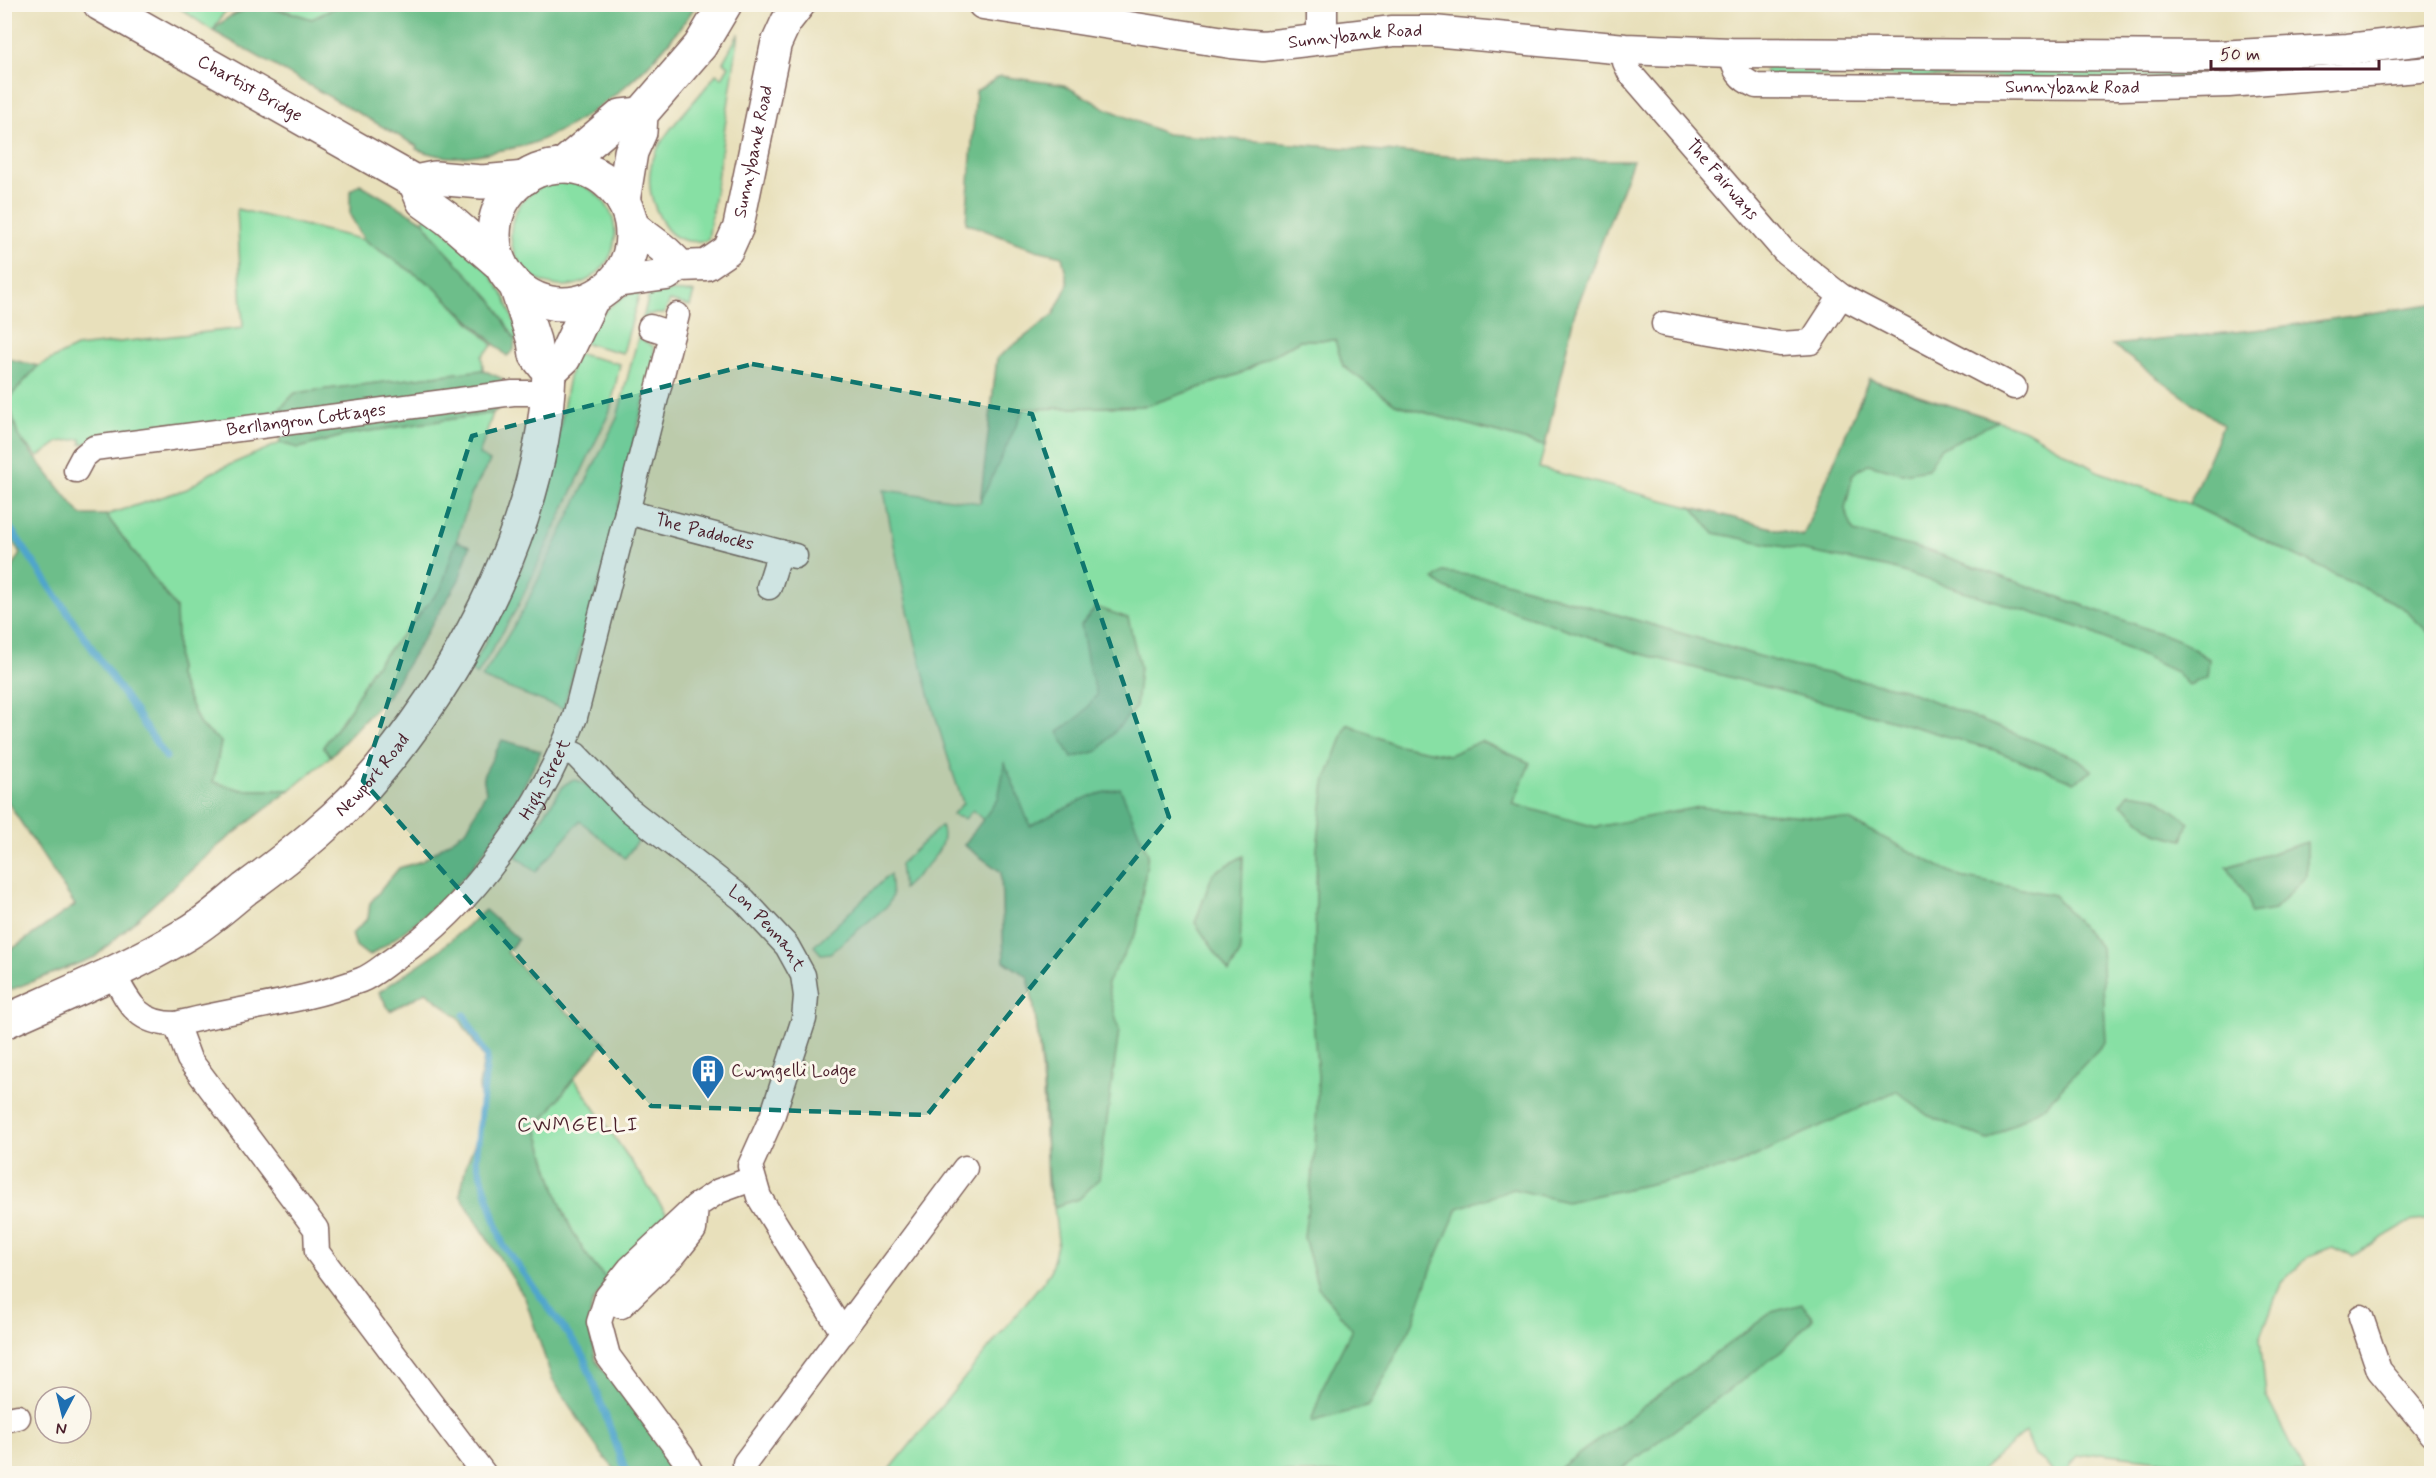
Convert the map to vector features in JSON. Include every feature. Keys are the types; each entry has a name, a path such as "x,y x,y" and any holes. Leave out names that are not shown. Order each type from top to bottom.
{"main road":[{"name":"Chartist Bridge","path":"100,4 408,178"},
{"path":"549,382 604,291 626,265 633,242 628,212 631,152 640,132 641,114 700,46 725,4"},
{"path":"562,166 621,116 641,114"},
{"path":"549,382 536,355 534,341 508,275 494,252 497,215 508,193 525,178 552,166 576,166 598,174 617,190 628,212"},
{"path":"408,178 482,182 525,178"},
{"path":"408,178 423,201 457,226 533,298 556,305 604,291"},
{"name":"Newport Road","path":"4,1022 113,973 189,932 270,871 353,799 381,769 440,685 490,598 526,504 541,439 549,382"}],"street":[{"name":"Sunnybank Road","path":"604,291 667,275 680,266 697,267 713,262 733,242 776,44 786,22 800,4"},
{"name":"Sunnybank Road","path":"983,4 1263,46 1393,31 1433,31 1625,49 1731,53 2218,56 2348,49 2432,39"},
{"path":"1322,4 1322,39"},
{"name":"The Fairways","path":"1625,49 1625,62 1630,73 1670,122 1784,251 1841,296 2014,387"},
{"name":"Sunnybank Road","path":"1731,53 1734,67 1743,80 1756,86 2153,87 2229,85 2432,69"},
{"path":"628,212 649,240 671,254 680,266"},
{"path":"1664,324 1780,344 1811,342 1841,296"},
{"name":"High Street","path":"176,1024 283,1004 364,979 407,951 447,916 479,881 540,792 563,749 585,684 627,512 666,325"},
{"name":"Berllangron Cottages","path":"76,470 83,457 93,448 513,393 549,382"},
{"name":"The Paddocks","path":"627,512 787,554 769,587"},
{"name":"Lon Pennant","path":"563,749 576,755 627,808 744,900 787,946 803,975 806,996 804,1019 772,1117 750,1166 752,1179"},
{"path":"113,973 140,1016 158,1024 176,1024 189,1059 315,1229 317,1252 484,1473"},
{"path":"745,1463 965,1168"},
{"path":"692,1473 608,1356 599,1322 607,1297 630,1268 696,1206 719,1191 752,1179 759,1197 843,1333"},
{"path":"621,1306 674,1255 694,1230 696,1206"},
{"path":"2361,1317 2379,1370 2432,1434"}],"highlighted area":[{"path":"752,364 1032,414 1169,817 927,1115 651,1106 363,781 472,436"}],"green space":[{"path":"343,4 696,5 664,48 626,86 560,131 516,148 446,157 416,149 417,146 213,31 234,14 246,10 270,9 312,19"},
{"path":"175,5 240,5 223,14 213,31"},
{"path":"268,5 343,5 312,19"},
{"path":"739,33 708,240 695,242 683,240 673,235 664,225 653,201 649,180 653,161 661,143 673,126 716,74 722,78 729,66 723,62"},
{"path":"2432,53 2431,62 2191,80 1766,75 1765,70 1768,67"},
{"path":"1000,76 1064,85 1103,107 1166,134 1499,160 1633,160 1574,315 1545,446 1395,404 1343,366 1335,340 1300,340 1239,374 1146,406 1024,409 980,503 997,358 1053,315 1068,284 1062,256 1036,250 966,223 976,91"},
{"path":"563,182 583,186 600,197 611,214 615,234 611,254 600,271 583,282 563,286 543,282 526,271 515,254 511,234 515,214 526,197 543,186"},
{"path":"360,184 423,221 444,249 493,301 515,340 514,350 507,356 432,285 364,240 350,215 350,191"},
{"path":"237,209 364,240 432,285 493,345 482,356 483,370 295,393 277,412 81,444 81,439 59,442 38,457 18,436 8,399 38,366 76,347 243,328"},
{"path":"427,214 488,271 505,297 520,338 515,340 493,302 444,249 423,221"},
{"path":"641,288 623,353 580,342 606,310 631,292"},
{"path":"650,291 694,292 690,306 670,301 664,314 648,314 641,339 653,346 655,355 605,562 563,709 482,678 523,611 617,418"},
{"path":"2432,304 2431,635 2401,606 2189,504 2223,425 2112,345 2272,328"},
{"path":"1300,340 1335,340 1395,404 1545,446 1539,468 1803,536 1869,379 2026,430 2097,471 2189,504 2401,606 2432,635 2431,1219 2409,1222 2352,1256 2332,1247 2309,1256 2281,1283 2260,1339 2266,1396 2305,1473 2185,1473 2173,1462 2101,1453 2078,1456 2070,1465 2069,1471 2053,1473 2045,1462 2035,1456 2025,1432 1978,1474 887,1473 1050,1273 1058,1241 1054,1207 1047,1185 1043,1087 1035,1008 1028,977 1004,961 1001,872 964,845 983,820 973,810 965,819 952,815 963,803 938,726 917,648 884,490 980,503 1023,409 1146,406 1239,374"},
{"path":"575,353 620,364 610,411 517,608 477,675 470,670 516,582 542,513 553,472 567,386"},
{"path":"5,358 38,366 8,399 18,436 81,515 106,515 176,608 178,676 200,725 221,742 213,782 242,790 290,790 218,846 95,957 5,992 5,954 75,905 5,798 5,583 20,553 5,530"},
{"path":"483,370 503,379 506,402 493,413 350,434 299,448 280,443 277,412 295,393"},
{"path":"1869,379 1998,421 1940,449 1928,469 1902,473 1868,464 1853,474 1845,509 1854,532 1930,551 2179,640 2209,659 2207,678 2188,685 2176,672 2084,629 1890,568 1714,533 1692,507 1803,536"},
{"path":"493,413 479,455 490,461 471,495 441,589 371,671 351,708 323,747 331,756 290,790 242,790 213,782 221,742 200,725 178,676 176,608 106,515 187,489 211,473 280,443 299,448 350,434"},
{"path":"456,541 470,546 459,580 390,693 331,756 323,747 351,708 371,671 441,589"},
{"path":"1443,572 1492,578 1793,666 1903,689 2078,759 2093,771 2074,782 1994,750 1884,718 1634,652 1445,588 1434,579"},
{"path":"1096,607 1128,618 1140,667 1136,707 1098,751 1072,758 1058,732 1080,716 1097,695 1088,664 1081,625"},
{"path":"1347,724 1394,744 1449,755 1481,741 1530,763 1513,804 1596,827 1699,807 1849,820 1960,877 2054,895 2101,948 2106,1041 2046,1105 1988,1140 1927,1115 1896,1091 1734,1166 1566,1202 1514,1189 1458,1208 1432,1267 1413,1323 1369,1406 1311,1422 1323,1387 1352,1329 1318,1287 1304,1237 1315,1151 1318,1076 1313,1021 1317,849 1325,783"},
{"path":"502,740 541,751 508,815 491,842 451,891 428,913 369,956 356,946 352,934 368,918 370,903 399,868 422,861 467,829 486,792 483,776"},
{"path":"1005,763 1030,826 1088,797 1120,788 1148,854 1137,931 1107,983 1119,1030 1099,1179 1079,1199 1054,1207 1048,1176 1040,1050 1028,977 1004,961 1001,872 964,845 998,799"},
{"path":"572,780 580,782 599,794 642,836 625,858 580,821 536,872 516,856 564,785"},
{"path":"2129,793 2155,797 2189,822 2183,840 2156,833 2121,804"},
{"path":"941,826 942,844 938,852 903,889 900,864"},
{"path":"2307,842 2307,875 2274,910 2251,914 2248,898 2227,867"},
{"path":"1243,856 1240,953 1229,972 1195,923 1213,873"},
{"path":"890,874 892,897 887,906 830,953 821,954 814,946"},
{"path":"485,910 518,939 507,952 550,998 605,1042 574,1078 537,1128 555,1189 571,1229 594,1265 608,1280 592,1304 589,1324 596,1361 667,1451 678,1473 618,1473 600,1452 552,1379 525,1298 460,1195 466,1165 483,1123 479,1086 484,1058 458,1017 426,992 390,1011 379,992 436,953"},
{"path":"574,1078 667,1214 608,1280 594,1265 571,1229 555,1189 537,1128"},
{"path":"1802,1304 1813,1318 1782,1351 1616,1473 1553,1473 1772,1312"}],"waterway":[{"path":"4,519 166,757"},
{"path":"464,1015 487,1057 476,1159 503,1245 583,1355 627,1474"}],"place":[{"name":"Cwmgelli Lodge","path":"708,1100"}],"district":[{"name":"CWMGELLI","path":"578,1125"}]}
